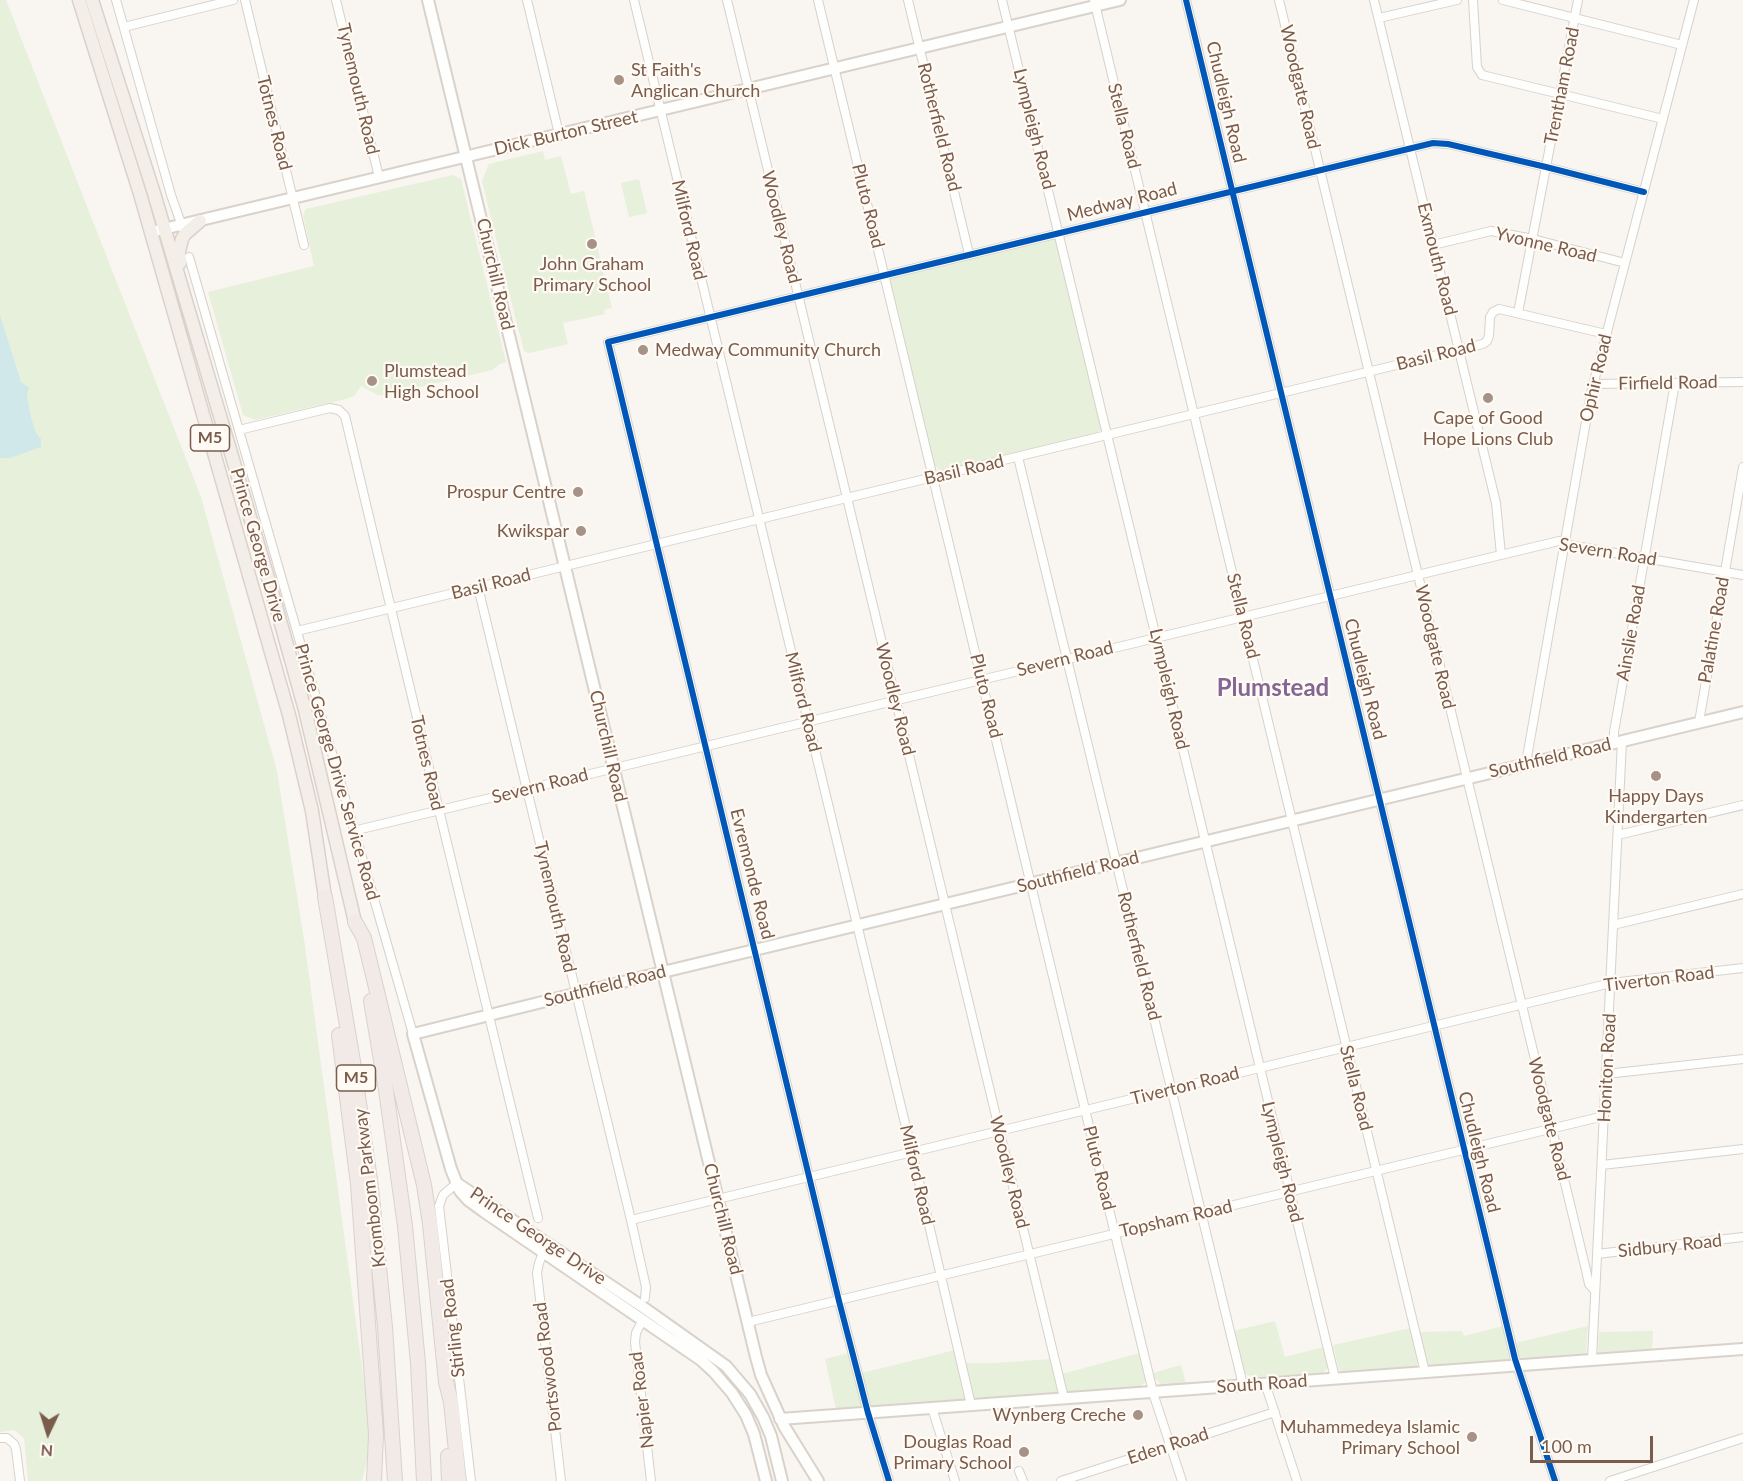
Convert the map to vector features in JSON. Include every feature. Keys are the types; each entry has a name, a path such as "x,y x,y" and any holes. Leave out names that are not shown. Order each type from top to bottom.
{"highway":[{"path":"325,897 330,967 358,1184 376,1434 374,1481"},
{"name":"Kromboom Parkway","path":"325,897 353,1061 372,1198 385,1327 395,1481"},
{"path":"355,922 364,938 424,1185 459,1481"},
{"name":"Kromboom Parkway","path":"355,922 380,1054 401,1194 416,1343 424,1481"},
{"path":"446,1382 449,1481"}],"main road":[{"name":"Prince George Drive","path":"80,0 151,232 289,715 312,812 325,897"},
{"name":"Prince George Drive","path":"92,0 193,323 271,588 302,699 355,922"},
{"path":"193,323 179,258 180,243 183,229 200,221"}],"street":[{"path":"116,0 171,195 183,229 151,232"},
{"path":"124,27 233,0"},
{"name":"Totnes Road","path":"244,0 304,245"},
{"name":"Tynemouth Road","path":"336,0 379,177"},
{"name":"Churchill Road","path":"429,0 761,1376 787,1433 818,1481"},
{"path":"526,0 559,134"},
{"name":"Milford Road","path":"634,0 971,1405"},
{"name":"Woodley Road","path":"726,0 1064,1398"},
{"name":"Pluto Road","path":"818,0 1153,1392 1182,1481"},
{"name":"Rotherfield Road","path":"908,0 969,254"},
{"name":"Lympleigh Road","path":"1002,0 1335,1378"},
{"name":"Dick Burton Street","path":"200,221 835,69 1095,3 1120,0"},
{"name":"Chudleigh Road","path":"1186,0 1463,1150 1517,1365 1555,1481"},
{"name":"Woodgate Road","path":"1279,0 1551,1129 1589,1284 1595,1291"},
{"name":"Exmouth Road","path":"1374,0 1496,503 1501,555"},
{"path":"1379,18 1457,0"},
{"path":"1473,0 1477,67 1480,74 1663,119"},
{"path":"1503,0 1682,45"},
{"name":"Trentham Road","path":"1518,313 1578,0"},
{"name":"Ophir Road","path":"1526,763 1593,384 1694,0"},
{"name":"Stella Road","path":"1095,3 1425,1372"},
{"name":"Medway Road","path":"608,342 1433,143 1442,143 1546,167 1644,192"},
{"name":"Yvonne Road","path":"1433,245 1486,232 1504,233 1625,263"},
{"name":"Prince George Drive Service Road","path":"189,256 353,831 457,1183"},
{"name":"Basil Road","path":"297,631 1483,344 1489,336 1490,317 1496,310 1502,309 1606,334"},
{"name":"Evremonde Road","path":"608,342 839,1301 868,1413 889,1481"},
{"name":"Ainslie Road","path":"1618,742 1614,732 1675,382"},
{"name":"Firfield Road","path":"1593,384 1743,382"},
{"name":"Totnes Road","path":"239,430 330,408 343,413 538,1218"},
{"name":"Rotherfield Road","path":"1018,457 1243,1385"},
{"name":"Palatine Road","path":"1698,722 1743,467"},
{"name":"Severn Road","path":"353,831 1559,541 1743,575"},
{"name":"Tynemouth Road","path":"478,587 631,1220 646,1287 645,1298"},
{"name":"Southfield Road","path":"413,1034 1466,777 1743,712"},
{"name":"Honiton Road","path":"1592,1359 1618,835 1618,742"},
{"path":"1618,835 1743,805"},
{"path":"1613,925 1743,894"},
{"name":"Tiverton Road","path":"631,1220 1611,983 1743,968"},
{"path":"1606,1074 1743,1059"},
{"name":"Topsham Road","path":"747,1322 1604,1116"},
{"path":"1602,1165 1743,1149"},
{"name":"Prince George Drive","path":"457,1183 460,1191 468,1200 713,1371 732,1393 746,1415 766,1481"},
{"name":"Prince George Drive","path":"457,1183 640,1305 726,1366 750,1394 763,1417 771,1436 782,1481"},
{"name":"Stirling Road","path":"457,1183 443,1195 439,1206 471,1481"},
{"name":"Sidbury Road","path":"1597,1254 1743,1237"},
{"name":"Portswood Road","path":"543,1253 537,1273 561,1481"},
{"name":"Napier Road","path":"642,1321 636,1333 635,1342 651,1481"},
{"name":"South Road","path":"780,1419 1743,1349"},
{"path":"1265,1383 1297,1481"},
{"path":"932,1408 955,1481"},
{"name":"Eden Road","path":"1061,1481 1275,1412"},
{"path":"0,1438 11,1440 16,1449 20,1481"},
{"path":"1610,1481 1743,1438"},
{"path":"1019,1471 1023,1481"}],"green space":[{"path":"0,0 6,0 201,497 277,771 305,946 368,1411 370,1448 362,1481 28,1481 24,1438 14,1430 0,1432"},
{"path":"543,151 545,160 561,156 571,194 584,191 612,308 604,310 605,314 563,323 568,344 529,353 524,351 519,333 482,181 489,164"},
{"path":"453,175 461,179 506,362 492,370 386,395 378,395 361,386 354,396 346,399 255,420 243,415 208,292 314,266 303,215 306,209"},
{"path":"639,179 647,213 629,217 621,183"},
{"path":"1056,236 1101,424 1100,430 1096,434 944,471 938,469 934,464 889,275"},
{"path":"1275,1321 1285,1357 1324,1347 1329,1369 1327,1368 1323,1373 1253,1378 1244,1374 1233,1331"},
{"path":"1503,1326 1509,1360 1429,1366 1427,1363 1419,1332 1462,1331 1464,1336"},
{"path":"1588,1326 1586,1354 1520,1359 1518,1357 1515,1343"},
{"path":"1411,1328 1418,1361 1416,1367 1342,1372 1339,1370 1333,1345"},
{"path":"1653,1331 1652,1349 1598,1353 1599,1332"},
{"path":"955,1350 966,1400 869,1407 862,1373"},
{"path":"849,1353 862,1407 836,1409 825,1359"},
{"path":"1140,1353 1147,1380 1140,1387 1070,1393 1066,1390 1062,1374"},
{"path":"1051,1359 1058,1389 1056,1394 974,1399 965,1363"},
{"path":"1181,1365 1186,1384 1162,1386 1156,1379 1154,1380 1153,1373"}],"water":[{"path":"0,315 21,382 29,388 27,396 31,418 36,433 41,439 41,447 10,458 0,458"}],"cycle path":[{"path":"1186,0 1515,1359 1555,1481"},
{"path":"889,1481 868,1413 839,1301 608,342 1433,143 1448,144 1644,192"}],"place":[{"name":"St Faith's Anglican Church","path":"619,80"},
{"name":"John Graham Primary School","path":"592,244"},
{"name":"Medway Community Church","path":"643,350"},
{"name":"Plumstead High School","path":"372,381"},
{"name":"Cape of Good Hope Lions Club","path":"1488,398"},
{"name":"Prospur Centre","path":"578,492"},
{"name":"Kwikspar","path":"581,531"},
{"name":"Happy Days Kindergarten","path":"1656,776"},
{"name":"Wynberg Creche","path":"1138,1415"},
{"name":"Muhammedeya Islamic Primary School","path":"1472,1437"},
{"name":"Douglas Road Primary School","path":"1024,1452"}],"district":[{"name":"Plumstead","path":"1273,688"}]}
